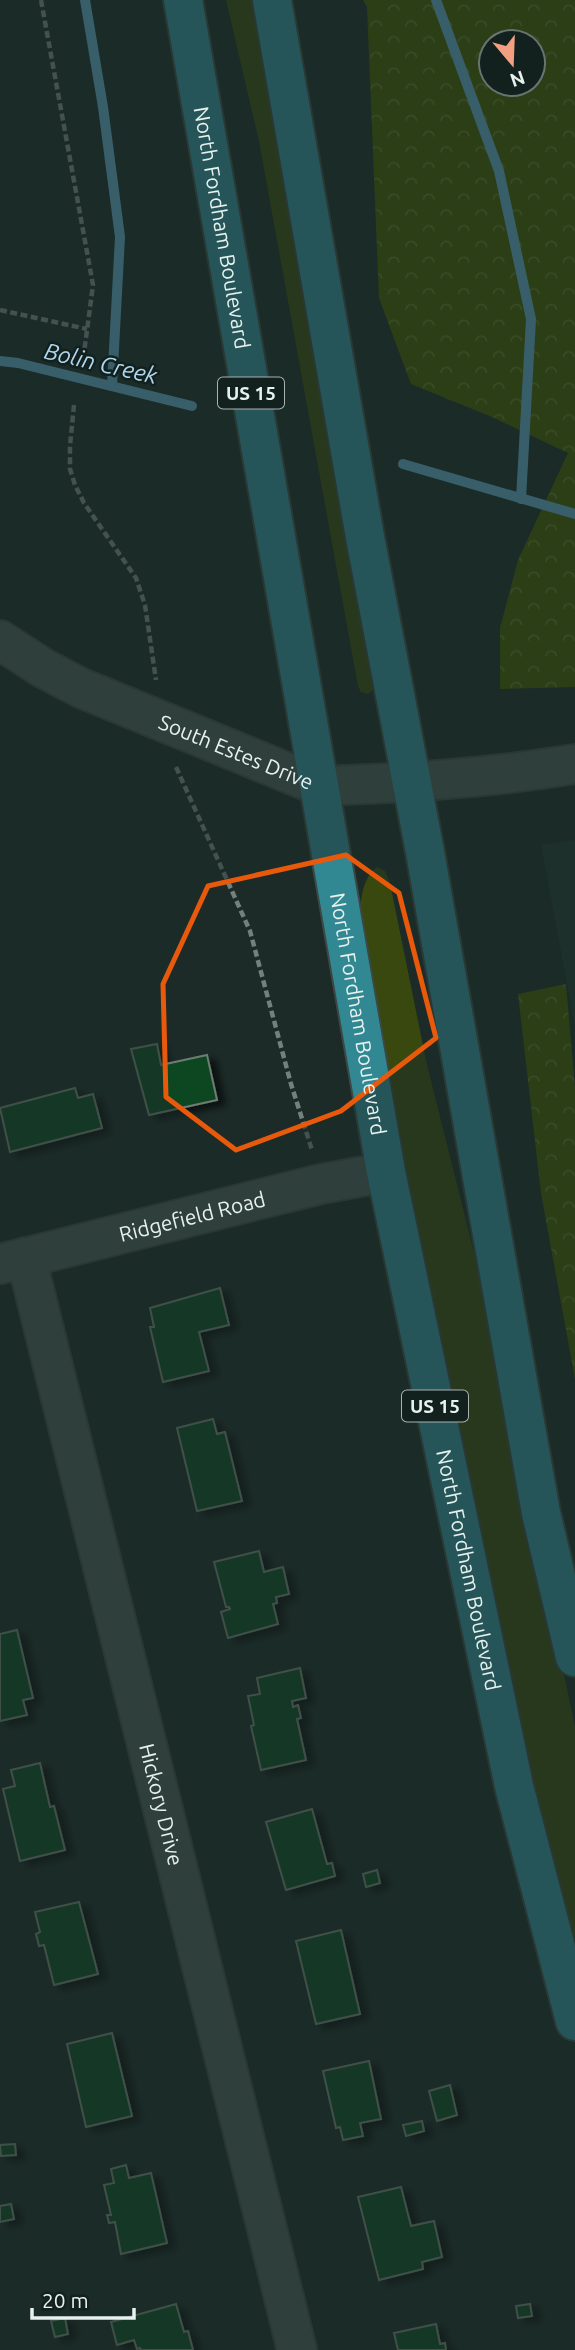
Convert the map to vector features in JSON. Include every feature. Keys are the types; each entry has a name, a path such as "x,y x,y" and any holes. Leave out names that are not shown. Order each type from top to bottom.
{"highway":[{"name":"North Fordham Boulevard","path":"183,0 386,1172 514,1786 575,2021"},
{"path":"272,0 365,537 427,865 541,1513 575,1657"}],"street":[{"name":"South Estes Drive","path":"0,640 43,668 81,688 320,786 411,783 517,774 575,764"},
{"name":"Ridgefield Road","path":"13,1261 321,1184 386,1172"},
{"name":"Hickory Drive","path":"13,1261 297,2350"}],"path":[{"path":"41,0 93,285 84,354"},
{"path":"0,310 87,329"},
{"path":"74,405 70,469 75,485 84,503 136,578 145,605 163,720 179,776 250,932 321,1184"}],"highlighted area":[{"path":"346,855 399,893 436,1038 341,1111 236,1150 166,1097 163,984 208,886"}],"shaded area":[{"path":"575,840 575,1026 541,845"}],"green space":[{"path":"226,0 253,0 375,684 368,694 361,692 358,686 259,141"},
{"path":"363,0 575,0 575,687 500,689 500,628 518,560 568,453 492,417 411,384 379,298 367,7"},
{"path":"377,867 385,871 390,883 427,1065 482,1285 575,1727 575,1954 497,1634 418,1233 360,911 366,881"},
{"path":"566,984 575,1088 575,1379 541,1193 518,994"}],"building":[{"path":"157,1044 161,1065 207,1055 217,1100 149,1115 131,1049"},
{"path":"75,1088 78,1098 93,1094 102,1128 10,1152 0,1108"},
{"path":"220,1288 229,1325 199,1332 209,1371 163,1382 150,1327 154,1327 150,1308"},
{"path":"213,1419 217,1434 225,1432 242,1501 197,1511 177,1428"},
{"path":"259,1551 264,1572 283,1567 289,1594 276,1597 277,1603 273,1604 278,1624 228,1638 221,1612 230,1609 226,1607 214,1562"},
{"path":"17,1630 33,1698 23,1700 27,1715 0,1721 0,1634"},
{"path":"300,1668 306,1698 292,1701 293,1707 298,1705 301,1718 297,1719 306,1760 261,1770 251,1726 254,1725 248,1696 260,1694 257,1678"},
{"path":"40,1763 50,1807 54,1806 65,1850 20,1861 3,1789 15,1786 11,1770"},
{"path":"312,1809 327,1864 332,1863 335,1876 286,1890 266,1822"},
{"path":"377,1870 380,1883 366,1887 363,1874"},
{"path":"79,1902 98,1974 54,1985 44,1945 39,1946 36,1934 40,1932 35,1912"},
{"path":"341,1930 360,2014 316,2024 296,1941"},
{"path":"112,2033 132,2116 86,2127 67,2044"},
{"path":"369,2061 381,2119 360,2123 363,2136 343,2140 340,2127 336,2128 323,2071"},
{"path":"450,2085 457,2115 437,2121 429,2091"},
{"path":"422,2121 424,2131 406,2136 403,2125"},
{"path":"15,2144 16,2155 1,2156 0,2145"},
{"path":"126,2165 129,2178 151,2173 167,2243 121,2254 115,2222 109,2223 107,2215 111,2215 104,2185 114,2183 111,2169"},
{"path":"401,2187 411,2226 434,2221 442,2257 422,2262 423,2269 379,2280 358,2197"},
{"path":"11,2204 14,2219 0,2222 0,2206"},
{"path":"176,2304 184,2332 188,2331 193,2350 141,2350 137,2349 134,2340 117,2345 111,2322"},
{"path":"530,2304 532,2316 518,2318 516,2306"},
{"path":"65,2318 68,2334 55,2337 51,2321"},
{"path":"436,2324 440,2344 445,2343 446,2350 398,2350 394,2333"}],"waterway":[{"path":"85,0 103,107 120,237 112,386"},
{"path":"436,0 499,171 531,319 521,499"},
{"name":"Bolin Creek","path":"0,361 18,363 192,406"},
{"name":"Bolin Creek","path":"403,464 575,514"}]}
